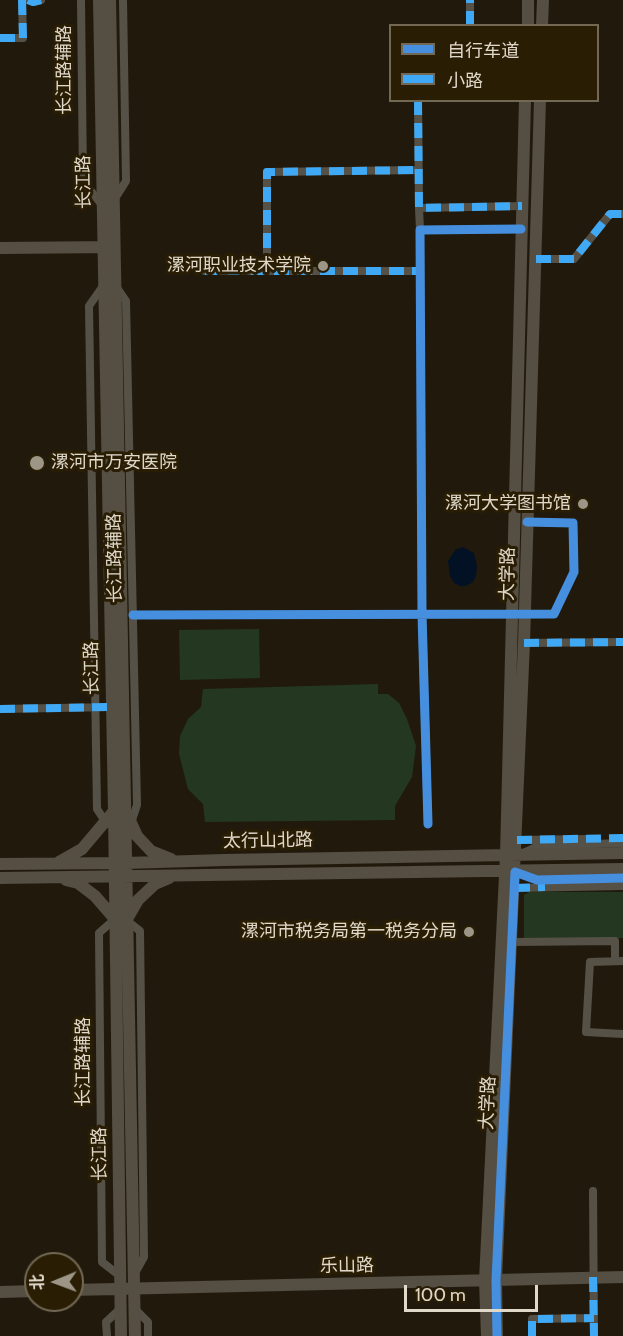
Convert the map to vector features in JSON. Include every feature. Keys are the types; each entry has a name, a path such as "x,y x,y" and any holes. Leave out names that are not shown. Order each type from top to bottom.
{"main road":[{"name":"长江路","path":"99,0 109,247 111,707 120,810 124,830 121,870 121,1336"},
{"name":"长江路","path":"107,204 110,0"},
{"path":"528,0 528,24"},
{"path":"543,0 543,24"},
{"name":"大学路","path":"497,1336 491,1280 511,855 525,102"},
{"name":"大学路","path":"511,855 517,840 525,643 540,102"},
{"path":"0,248 109,247"},
{"name":"长江路","path":"108,284 120,810"},
{"path":"57,863 82,849 105,822 120,810 124,830 137,836 151,851 175,861"},
{"name":"太行山北路","path":"0,878 56,878 175,861 511,855 538,851 623,853"},
{"name":"太行山北路","path":"0,864 57,863 174,875 510,872 536,876 623,869"},
{"name":"大学路","path":"487,1336 515,888 510,872"},
{"path":"56,878 78,883 121,920 154,884 174,875"},
{"name":"长江路","path":"121,920 135,1336"},
{"name":"乐山路","path":"84,1290 120,1289 134,1282 623,1277"},
{"path":"0,1292 24,1291"}],"street":[{"path":"0,38 22,38 22,0"},
{"path":"28,0 33,2 41,0"},
{"name":"长江路辅路","path":"81,0 83,181 107,204"},
{"path":"107,204 126,181 123,0"},
{"path":"470,0 470,24"},
{"path":"418,102 422,614 428,824"},
{"path":"267,271 267,172 419,170"},
{"path":"419,208 522,207"},
{"path":"536,259 573,259 610,214 623,214"},
{"path":"420,230 521,229"},
{"path":"205,271 420,271"},
{"name":"长江路辅路","path":"108,284 126,301 133,615 137,805 124,830 105,822 97,809 89,306 108,284"},
{"path":"133,615 554,614 574,572 573,523 527,522"},
{"path":"525,643 623,642"},
{"path":"0,709 111,707"},
{"path":"517,840 623,838"},
{"path":"538,851 623,843"},
{"path":"536,876 623,878"},
{"path":"515,888 623,886"},
{"name":"长江路辅路","path":"120,1276 102,1262 99,933 121,920"},
{"path":"512,942 615,941 619,961 590,962 586,1032 623,1034"},
{"path":"593,1191 594,1336"},
{"path":"134,1308 148,1322 148,1336"},
{"path":"106,1336 106,1322 120,1309"},
{"path":"532,1336 532,1319 594,1318"}],"green space":[{"path":"259,629 260,678 180,680 179,630"},
{"path":"378,684 378,694 388,694 399,703 416,746 412,777 395,806 395,820 205,822 203,804 188,789 179,754 180,736 188,719 201,707 203,689"},
{"path":"529,892 623,892 623,938 524,938 524,895"}],"water":[{"path":"463,547 474,553 477,566 473,582 460,586 454,583 450,576 448,561 456,549"}],"marked path":[{"path":"0,38 23,38 22,0"},
{"path":"28,0 33,2 41,0"},
{"path":"470,0 470,24"},
{"path":"418,102 419,208 522,206"},
{"path":"267,271 267,172 419,170"},
{"path":"536,259 574,259 610,214 623,214"},
{"path":"205,271 420,271"},
{"path":"524,643 623,642"},
{"path":"0,709 111,707"},
{"path":"517,840 623,838"},
{"path":"515,888 545,887"},
{"path":"593,1277 594,1336"},
{"path":"532,1336 532,1319 594,1318"}],"cycle path":[{"path":"428,824 422,614 420,230 521,229"},
{"path":"133,615 554,614 574,572 573,523 527,522"},
{"path":"497,1336 496,1280 515,872 537,880 623,878"}],"place":[{"name":"漯河职业技术学院","path":"323,266"},
{"name":"漯河市万安医院","path":"37,463"},
{"name":"漯河大学图书馆","path":"583,504"},
{"name":"漯河市税务局第一税务分局","path":"469,932"}]}
